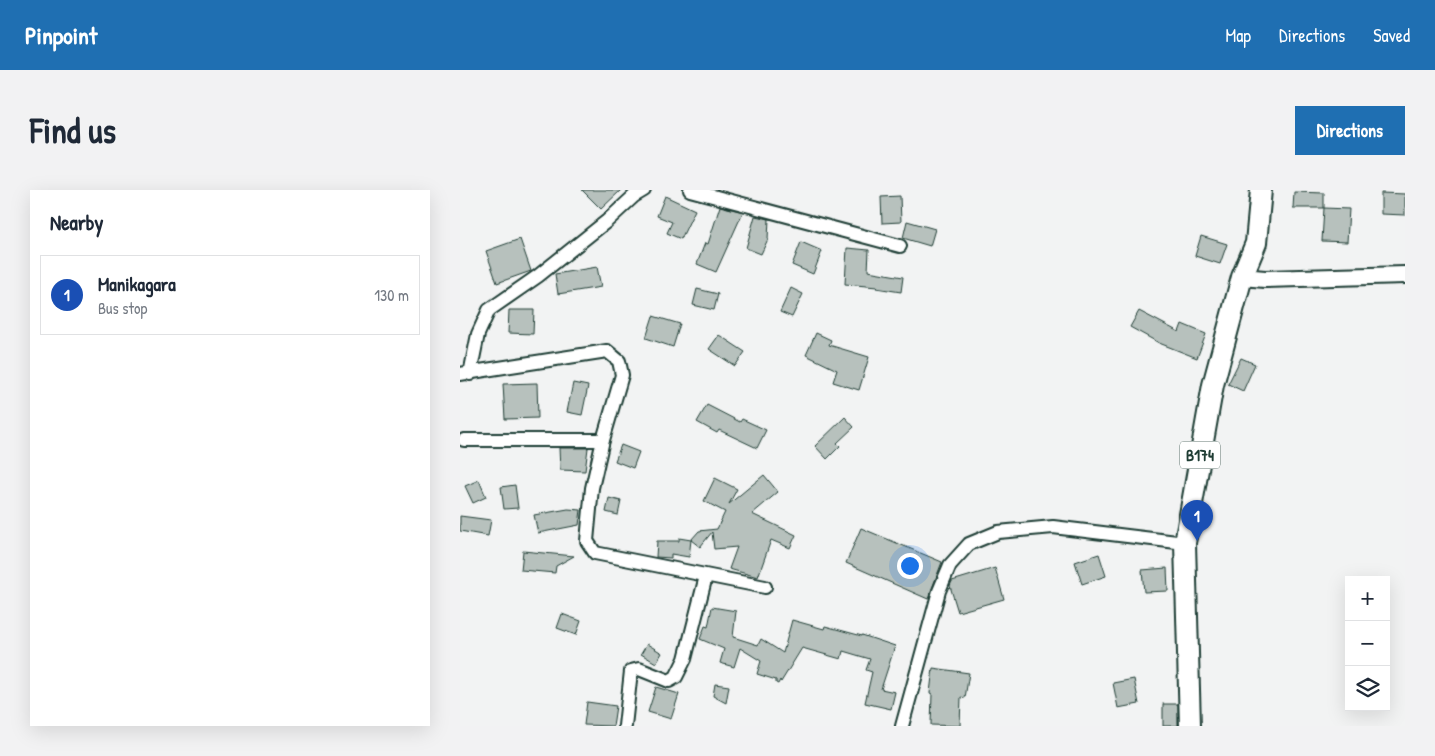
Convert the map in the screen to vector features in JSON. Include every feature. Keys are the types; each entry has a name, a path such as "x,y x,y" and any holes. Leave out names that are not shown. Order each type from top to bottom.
{"main road":[{"name":"B174","path":"1190,726 1185,542 1212,385 1242,277 1256,243 1261,190"}],"street":[{"path":"644,190 634,196 607,221 538,276 489,310 478,334 465,374 607,351 619,361 622,375 603,440 592,488 587,541 595,553 765,587"},
{"path":"690,190 900,246"},
{"path":"1242,277 1265,280 1405,275"},
{"path":"464,440 603,440"},
{"path":"902,726 939,591 950,565 969,544 998,532 1053,527 1185,542"},
{"path":"625,726 632,671 639,669 669,681 676,677 686,660 706,576"}],"building":[{"path":"582,190 621,190 601,209"},
{"path":"1294,192 1324,193 1324,208 1293,208"},
{"path":"1381,193 1405,194 1405,215 1381,214"},
{"path":"665,196 695,210 681,239 667,233 672,222 657,216"},
{"path":"900,196 901,222 882,223 881,197"},
{"path":"720,206 743,212 716,272 697,264 705,243 708,244"},
{"path":"1324,208 1349,209 1347,242 1322,241"},
{"path":"755,216 769,219 768,239 761,254 746,248"},
{"path":"907,221 935,229 930,246 903,238"},
{"path":"1201,236 1227,244 1220,264 1195,256"},
{"path":"520,239 531,271 497,283 486,251"},
{"path":"801,242 822,251 813,274 792,265"},
{"path":"847,248 869,250 868,271 903,277 901,292 877,287 845,284"},
{"path":"597,267 601,287 558,294 555,274"},
{"path":"791,288 803,294 792,317 780,312"},
{"path":"697,289 718,294 714,310 693,305"},
{"path":"509,310 534,310 533,334 508,333"},
{"path":"1139,311 1179,332 1182,324 1206,334 1197,358 1159,343 1130,327"},
{"path":"653,316 680,324 673,347 646,338"},
{"path":"816,333 831,340 829,345 869,357 859,390 833,382 837,370 806,355"},
{"path":"719,335 745,352 735,366 709,349"},
{"path":"1241,358 1255,364 1243,391 1228,384"},
{"path":"537,383 538,418 505,419 503,384"},
{"path":"573,383 588,386 582,415 567,412"},
{"path":"707,405 740,422 742,419 766,430 757,448 719,430 717,433 697,422"},
{"path":"845,417 854,427 837,443 840,446 827,459 815,446"},
{"path":"621,445 639,452 633,468 615,461"},
{"path":"559,448 588,448 585,471 560,470"},
{"path":"764,475 778,492 752,514 796,535 790,548 771,540 758,577 729,569 737,547 714,549 712,532 700,547 691,540 699,531 717,529 725,512 704,501 715,478 737,489 729,504"},
{"path":"479,480 486,497 473,503 465,486"},
{"path":"515,485 518,508 504,509 501,487"},
{"path":"609,498 621,501 618,515 606,512"},
{"path":"568,509 581,510 579,525 538,533 534,515"},
{"path":"460,516 491,520 488,536 460,531"},
{"path":"861,528 942,562 928,599 846,563"},
{"path":"679,538 691,540 689,557 671,554 671,558 656,557 657,541 679,541"},
{"path":"523,551 574,556 556,566 555,573 521,570"},
{"path":"1099,554 1106,576 1082,584 1075,562"},
{"path":"995,568 1004,599 958,612 950,586 952,581"},
{"path":"1167,568 1168,591 1144,592 1142,570"},
{"path":"712,607 736,611 733,637 758,645 761,639 783,653 792,620 824,629 825,626 862,635 895,646 881,689 895,692 891,709 865,703 872,672 866,670 870,659 843,651 841,659 802,648 778,684 776,680 757,674 761,661 740,648 734,667 720,663 724,649 700,639 705,626 708,627"},
{"path":"562,614 581,621 576,635 557,628"},
{"path":"647,644 662,653 656,663 641,654"},
{"path":"933,668 969,673 965,698 961,697 960,726 931,725 932,694 930,693"},
{"path":"1134,679 1139,704 1118,708 1113,683"},
{"path":"715,684 729,686 726,703 713,696"},
{"path":"656,687 679,694 671,719 648,712"},
{"path":"587,702 616,706 613,726 584,725"},
{"path":"1163,704 1178,704 1178,726 1163,726"}],"place":[{"name":"Manikagara","path":"1197,541"}]}
